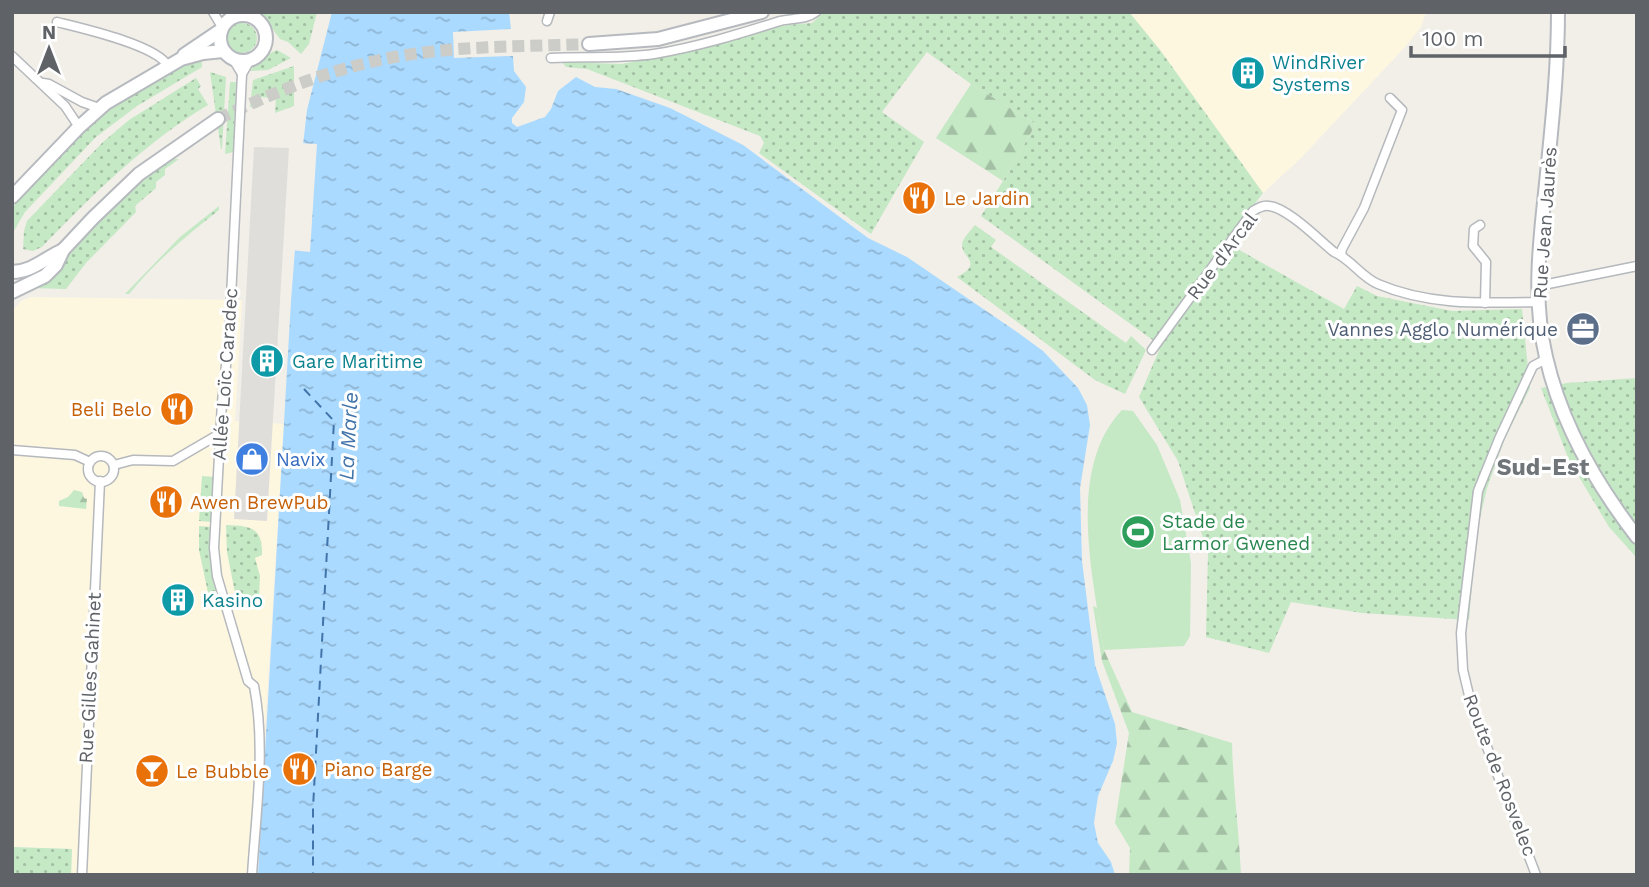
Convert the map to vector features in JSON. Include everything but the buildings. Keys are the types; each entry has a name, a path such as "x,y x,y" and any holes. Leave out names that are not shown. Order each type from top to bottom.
{"main road":[{"path":"589,44 658,39 762,12"},
{"name":"Rue Jean Jaurès","path":"1558,12 1538,286 1546,359 1565,414 1586,461 1606,495 1637,537"},
{"path":"12,197 99,108 181,59 213,51 250,60 260,53 265,42 262,26 255,15 241,15 226,22 187,51 181,59"},
{"path":"226,22 220,41 228,55"},
{"path":"12,292 44,276 56,265 63,250 116,194 139,174 218,120"},
{"path":"12,272 27,271 63,250"}],"street":[{"path":"213,12 226,22"},
{"path":"551,58 652,54 720,39 787,19 807,17 816,12"},
{"path":"57,22 114,36 163,58 169,65"},
{"path":"228,55 242,74"},
{"path":"12,56 65,106 79,127"},
{"name":"Allée Loïc Caradec","path":"250,60 242,74 230,323 215,529 217,576 248,681 254,686 260,713 261,738 252,875"},
{"path":"43,83 99,108"},
{"path":"1341,255 1342,248 1364,208 1402,110 1390,98"},
{"name":"Rue d'Arcal","path":"1152,350 1253,211 1265,205 1278,208 1341,255 1364,276 1380,285 1443,301 1539,302"},
{"path":"1480,225 1474,229 1473,246 1486,262 1485,303"},
{"path":"1538,286 1637,266"},
{"name":"Route de Rosvelec","path":"1536,875 1472,708 1463,670 1461,633 1478,491 1533,366 1546,359"},
{"path":"114,465 133,460 173,461 221,433"},
{"path":"12,450 75,455 90,462"},
{"path":"101,456 109,458 114,465 111,477 100,481 91,477 90,462 101,456"},
{"name":"Rue Gilles Gahinet","path":"82,875 100,481"}],"shaded area":[{"path":"1129,12 1426,12 1421,27 1404,48 1299,160 1263,193 1160,50"},
{"path":"254,147 289,148 267,521 234,519"},
{"path":"31,297 242,300 235,421 284,424 256,875 71,875 72,849 12,847 12,312 21,301"}],"green space":[{"path":"260,12 317,12 309,44 301,54 288,42 280,39"},
{"path":"824,12 1129,12 1160,50 1263,193 1228,238 1234,247 1344,309 1357,286 1377,296 1452,311 1522,309 1530,388 1505,438 1487,488 1476,535 1469,620 1362,613 1291,602 1269,653 1206,637 1208,553 1178,461 1139,397 1161,346 981,216 1036,124 971,84 927,52 882,112 924,142 871,234 759,153 764,143 760,136 587,69 566,67 562,62 621,64 684,53 786,25 812,23"},
{"path":"242,23 253,27 257,38 253,49 242,53 231,49 227,38 231,27"},
{"path":"277,50 291,58 268,70 250,71 260,58"},
{"path":"201,56 202,67 137,106 96,137 25,212 12,234 12,209 16,203 101,114 185,62"},
{"path":"294,66 294,106 275,113 276,98 259,97 258,108 250,107 253,80"},
{"path":"210,72 226,77 222,149 221,149"},
{"path":"196,78 201,86 198,89 208,105 142,152 42,247 33,251 23,249 27,221 103,142 129,120"},
{"path":"230,82 236,82 233,152 225,154"},
{"path":"971,84 1036,124 1003,181 936,138"},
{"path":"169,159 179,159 165,169 165,175 156,182 156,188 135,206 136,212 86,263 66,289 32,288 48,279 111,208"},
{"path":"219,206 219,210 171,250 129,294 125,294 180,237"},
{"path":"975,225 996,240 991,247 1126,343 1131,336 1146,350 1125,394 1095,380 957,277 969,268 970,261 962,245"},
{"path":"1637,378 1637,558 1609,527 1569,460 1541,388 1567,383"},
{"name":"Stade de Larmor Gwened","path":"1122,410 1133,411 1157,445 1180,500 1191,563 1190,636 1184,646 1104,650 1090,558 1089,493 1094,462 1105,434"},
{"path":"202,476 216,477 212,522 199,521"},
{"path":"74,490 82,492 87,499 86,509 59,506 59,501"},
{"path":"226,525 248,527 260,538 262,555 255,558 260,576 259,599 236,598 227,552"},
{"path":"199,526 211,527 209,545 218,594 208,593 199,550"},
{"path":"1093,606 1097,608 1104,650 1132,712 1232,743 1241,875 1129,875 1130,848 1115,823 1129,733 1102,661"},
{"path":"12,847 72,849 71,875 12,875"}],"water":[{"name":"La Marle","path":"332,12 509,12 511,29 453,32 454,58 513,56 514,71 526,87 524,102 512,118 512,123 517,127 545,117 558,91 576,77 595,87 616,89 670,108 743,145 868,238 907,257 1017,332 1043,351 1078,388 1087,405 1090,425 1080,488 1082,561 1095,665 1115,724 1117,743 1113,761 1098,796 1094,823 1098,843 1111,862 1115,875 258,875 291,301 303,145 307,110"}],"pier":[{"path":"300,143 317,144 310,252 291,250"}],"ferry route":[{"path":"304,389 334,421 313,808 313,875"}],"tunnel":[{"path":"218,119 297,85 380,60 458,49 589,44"}],"place":[{"name":"WindRiver Systems","path":"1248,73"},
{"name":"Le Jardin","path":"919,198"},
{"name":"Vannes Agglo Numérique","path":"1583,329"},
{"name":"Gare Maritime","path":"267,361"},
{"name":"Beli Belo","path":"177,409"},
{"name":"Navix","path":"252,459"},
{"name":"Awen BrewPub","path":"166,502"},
{"name":"Stade de Larmor Gwened","path":"1138,532"},
{"name":"Kasino","path":"178,600"},
{"name":"Piano Barge","path":"299,769"},
{"name":"Le Bubble","path":"152,771"}],"district":[{"name":"Sud-Est","path":"1543,467"}]}
